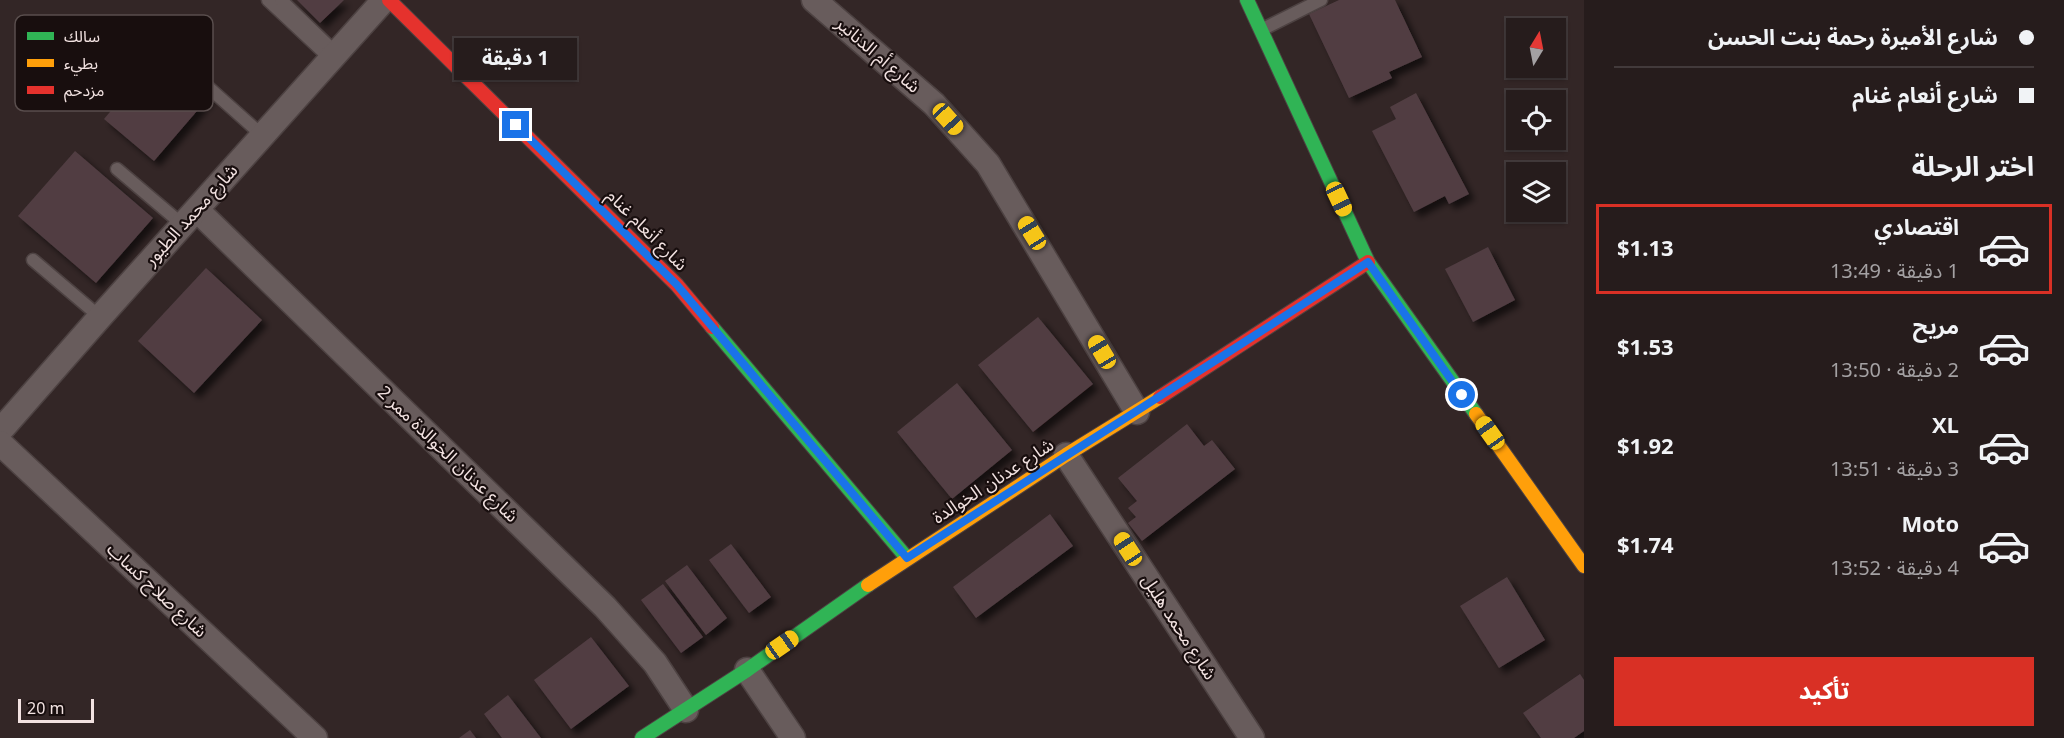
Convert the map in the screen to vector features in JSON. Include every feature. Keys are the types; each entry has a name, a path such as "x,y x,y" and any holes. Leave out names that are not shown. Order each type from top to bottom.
{"street":[{"name":"شارع محمد الطيور","path":"0,431 384,0"},
{"name":"شارع أنعام غنام","path":"389,0 677,285 907,558"},
{"name":"شارع أم الدنانير","path":"814,0 934,104 988,164 1137,412"},
{"path":"1247,0 1368,262 1584,566"},
{"name":"شارع عدنان الخوالدة ممر 2","path":"190,217 605,607 655,663 686,710"},
{"name":"شارع عدنان الخوالدة","path":"642,738 747,670 907,558 1368,262"},
{"name":"شارع صلاح كساب","path":"0,443 315,738"},
{"name":"شارع محمد هليل","path":"1066,455 1252,738"},
{"path":"747,670 793,738"}],"lane":[{"path":"268,0 334,56"},
{"path":"281,0 334,56"},
{"path":"1260,30 1321,0"},
{"path":"213,91 263,136"},
{"path":"117,169 190,217"},
{"path":"33,260 100,317"}],"building":[{"path":"297,0 344,0 320,23"},
{"path":"1339,0 1395,0 1422,57 1389,72 1392,78 1349,98 1309,14"},
{"path":"1416,93 1469,194 1449,204 1445,196 1414,212 1372,131 1396,119 1390,107"},
{"path":"111,111 197,111 154,161 104,119"},
{"path":"75,151 153,218 96,283 18,216"},
{"path":"1488,247 1515,300 1473,322 1445,269"},
{"path":"206,268 262,320 194,393 138,341"},
{"path":"1038,317 1093,384 1033,432 978,365"},
{"path":"957,383 1012,450 952,499 897,432"},
{"path":"1187,424 1204,446 1212,440 1235,469 1142,541 1128,523 1136,517 1128,508 1137,501 1118,478"},
{"path":"1050,514 1073,546 976,618 953,587"},
{"path":"731,544 771,597 749,613 709,560"},
{"path":"687,565 727,618 706,635 665,581"},
{"path":"1507,577 1545,640 1499,668 1460,606"},
{"path":"663,584 703,637 681,653 641,600"},
{"path":"591,637 629,686 571,729 534,680"},
{"path":"1580,674 1584,680 1584,731 1574,738 1541,738 1523,713"},
{"path":"508,695 541,738 502,738 484,714"},
{"path":"470,730 476,738 459,738"}],"traffic: fast":[{"path":"1247,0 1368,262 1476,414"},
{"path":"712,327 907,558"},
{"path":"642,738 747,670 868,585"}],"traffic: slow":[{"path":"868,585 1066,455 1160,397"},
{"path":"1476,414 1584,566"}],"traffic: jam":[{"path":"389,0 677,285 712,327"},
{"path":"1160,397 1368,262"}],"route":[{"path":"516,125 677,285 907,558 1368,262 1462,395"}]}
